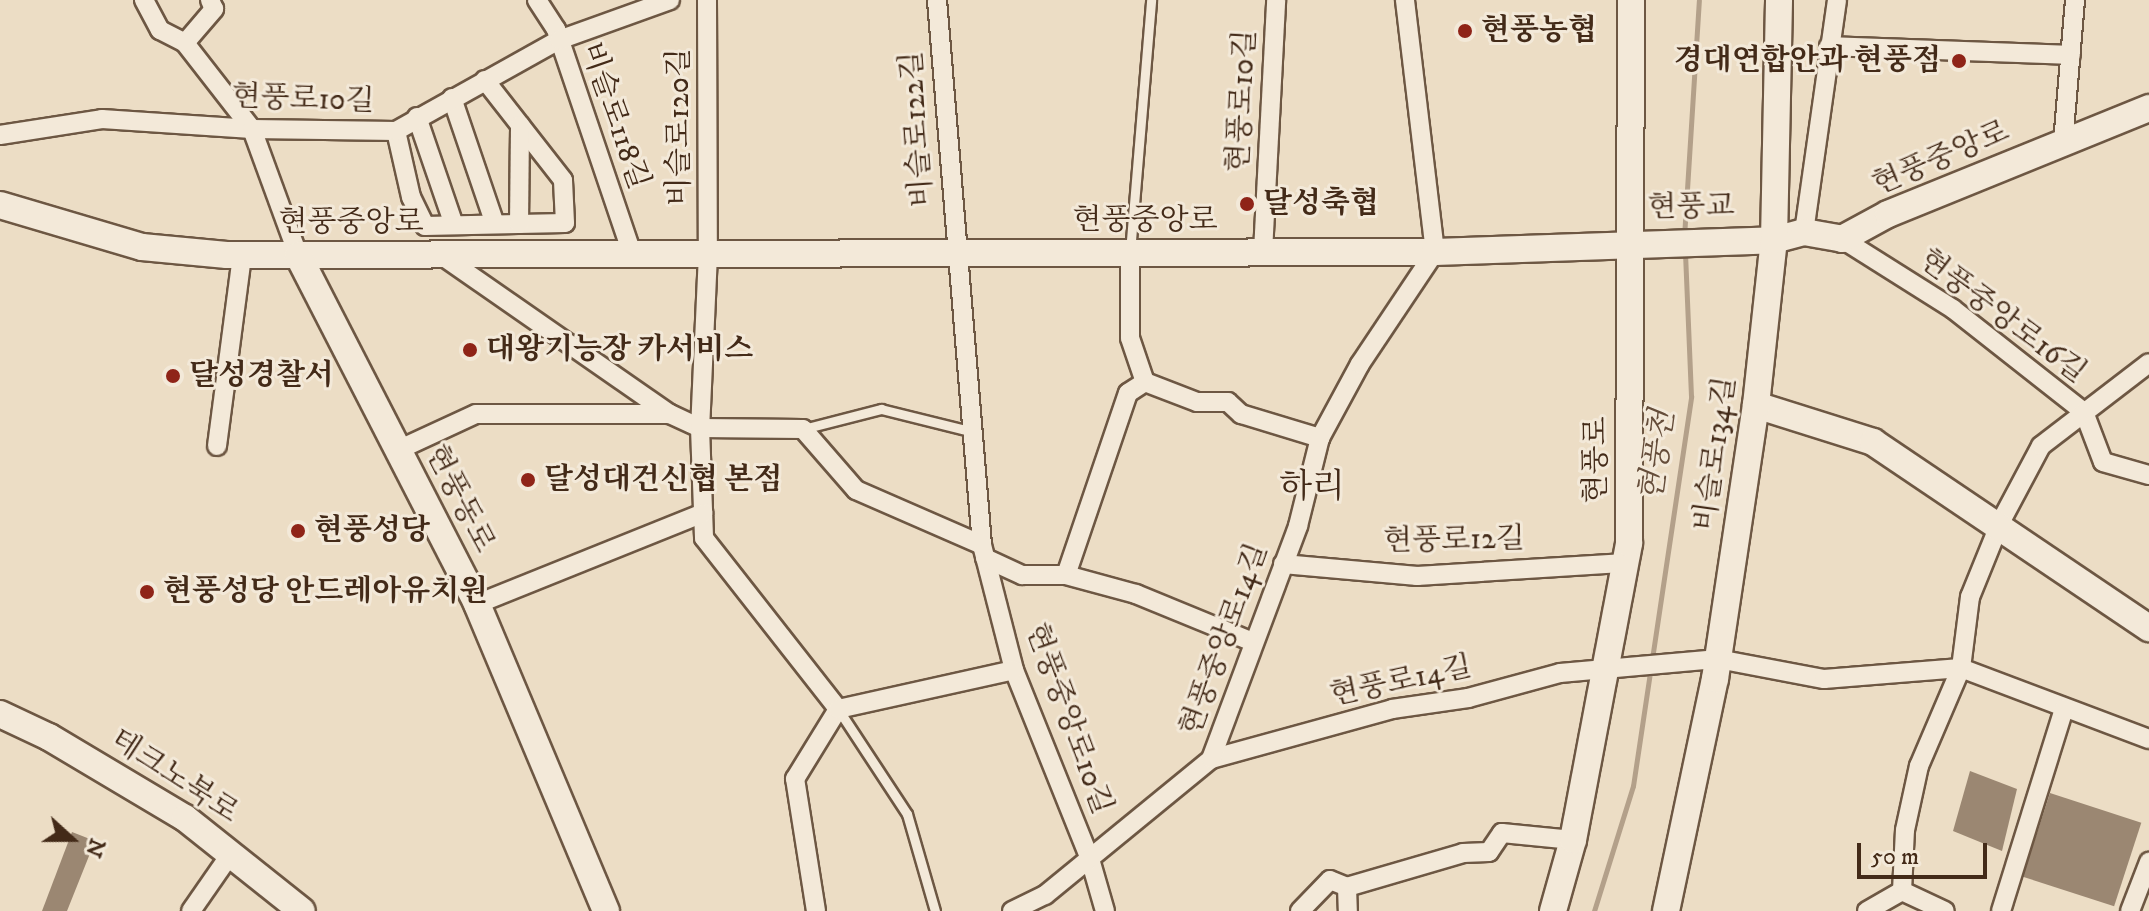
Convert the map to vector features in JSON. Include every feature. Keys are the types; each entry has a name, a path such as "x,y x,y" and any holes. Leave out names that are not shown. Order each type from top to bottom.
{"street":[{"path":"144,0 160,30 185,43 252,129 298,255"},
{"path":"185,43 214,9 210,0"},
{"name":"비슬로118길","path":"537,0 559,40 632,254"},
{"name":"현풍로10길","path":"0,135 102,119 252,129 396,131 559,40 670,0"},
{"name":"비슬로120길","path":"707,0 708,254"},
{"name":"비슬로122길","path":"937,0 956,253"},
{"name":"현풍로10길","path":"1263,252 1276,0"},
{"path":"1405,0 1435,252"},
{"name":"현풍로","path":"1553,911 1573,840 1626,563 1631,0"},
{"name":"비슬로134길","path":"1667,911 1718,659 1756,405 1779,0"},
{"path":"1804,232 1837,0"},
{"path":"2063,143 2075,0"},
{"path":"1829,46 2071,55"},
{"path":"396,131 411,197 425,226 565,223 563,180 485,80"},
{"path":"452,98 495,224"},
{"name":"현풍중앙로","path":"1842,239 1888,214 2149,108"},
{"path":"417,117 454,225"},
{"path":"519,224 520,125"},
{"name":"현풍중앙로","path":"0,205 142,247 242,255 1435,252 1629,241"},
{"path":"1765,239 1804,232 1842,239"},
{"name":"현풍교","path":"1629,241 1765,239"},
{"name":"현풍중앙로16길","path":"1842,239 1953,309 2084,412 2103,462 2149,475"},
{"name":"현풍중앙로14길","path":"1012,911 1049,903 1090,859 1211,759 1298,526 1320,438 1360,364 1435,252"},
{"name":"현풍중앙로10길","path":"956,253 976,432 984,551 1014,670 1090,859 1105,911"},
{"path":"1130,253 1130,338 1145,382"},
{"path":"708,254 700,428 704,538 838,709"},
{"path":"217,446 242,255"},
{"name":"현풍동로","path":"298,255 477,604 606,911"},
{"path":"441,255 670,414 700,428 803,429 856,490 984,551 1022,575 1066,575 1136,594 1253,642"},
{"path":"1902,891 1905,830 1919,766 1961,668 1970,597 2000,523 2041,446 2149,363"},
{"path":"1145,382 1197,402 1228,402 1241,414 1320,438"},
{"path":"1066,575 1128,393 1145,382"},
{"path":"1756,405 1873,442 2000,523 2149,628"},
{"path":"398,450 476,414 670,414"},
{"path":"477,604 703,513"},
{"name":"현풍로12길","path":"1283,564 1417,576 1626,563"},
{"name":"현풍로14길","path":"1211,759 1392,709 1468,698 1560,673 1718,659 1824,679 1961,668"},
{"path":"1961,668 2149,739"},
{"path":"816,911 795,779 838,709 1014,670"},
{"path":"2001,911 2064,709"},
{"name":"테크노북로","path":"0,714 49,737 232,852 302,911"},
{"path":"1300,911 1330,880 1347,887 1463,853 1489,852 1502,833 1573,840"},
{"path":"191,911 232,852"},
{"path":"2130,911 2149,862"},
{"path":"1347,887 1348,911"},
{"path":"1867,911 1902,891"},
{"path":"1902,891 1945,911"}],"lane":[{"path":"1130,253 1151,0"},
{"path":"803,429 881,409 976,432"},
{"path":"838,709 907,814 935,911"}],"building":[{"path":"1970,771 2017,789 2002,851 1953,831"},
{"path":"2050,793 2141,823 2114,906 2023,877"},
{"path":"72,832 95,841 67,911 42,911"}],"waterway":[{"name":"현풍천","path":"1684,237 1699,0"},
{"name":"현풍천","path":"1594,911 1633,786 1691,396 1685,250"}],"place":[{"name":"현풍농협","path":"1465,31"},
{"name":"경대연합안과 현풍점","path":"1959,61"},
{"name":"달성축협","path":"1247,204"},
{"name":"대왕기능장 카서비스","path":"470,350"},
{"name":"달성경찰서","path":"173,376"},
{"name":"달성대건신협 본점","path":"528,480"},
{"name":"현풍성당","path":"298,531"},
{"name":"현풍성당 안드레아유치원","path":"147,592"}],"district":[{"name":"하리","path":"1312,488"}]}
